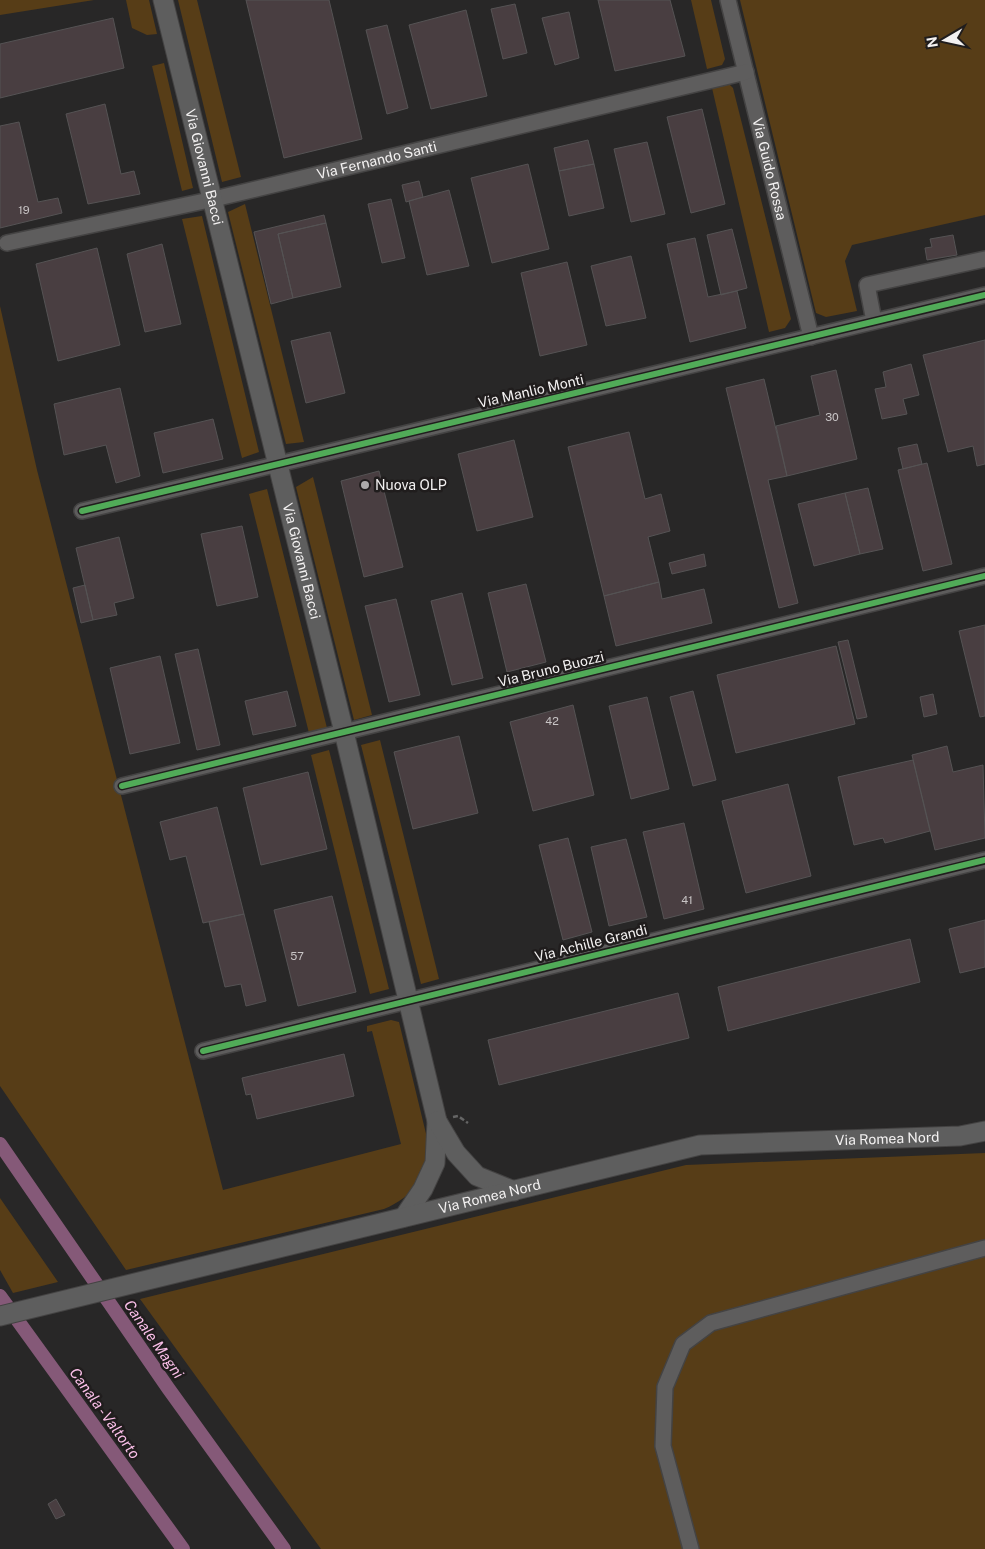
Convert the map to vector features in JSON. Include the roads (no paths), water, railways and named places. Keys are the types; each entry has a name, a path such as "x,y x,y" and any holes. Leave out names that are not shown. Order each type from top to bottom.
{"main road":[{"name":"Via Giovanni Bacci","path":"163,0 279,464 437,1121 435,1163 424,1189 404,1217"},
{"name":"Via Giovanni Bacci","path":"437,1121 456,1153 477,1176 514,1191"},
{"name":"Via Romea Nord","path":"0,1316 700,1145 960,1136 985,1131"}],"street":[{"name":"Via Guido Rossa","path":"728,0 811,337"},
{"name":"Via Fernando Santi","path":"7,243 214,199 746,72"},
{"path":"874,322 867,286 985,259"},
{"name":"Via Manlio Monti","path":"82,511 985,295"},
{"name":"Via Bruno Buozzi","path":"122,786 985,576"},
{"name":"Via Achille Grandi","path":"203,1051 985,860"},
{"path":"691,1549 663,1446 665,1387 683,1344 711,1323 985,1248"}],"waterway":[{"name":"Canale Magni","path":"0,1144 168,1388 284,1549"},
{"name":"Canala - Valtorto","path":"0,1296 183,1549"}],"place":[{"name":"Nuova OLP","path":"365,485"}]}
